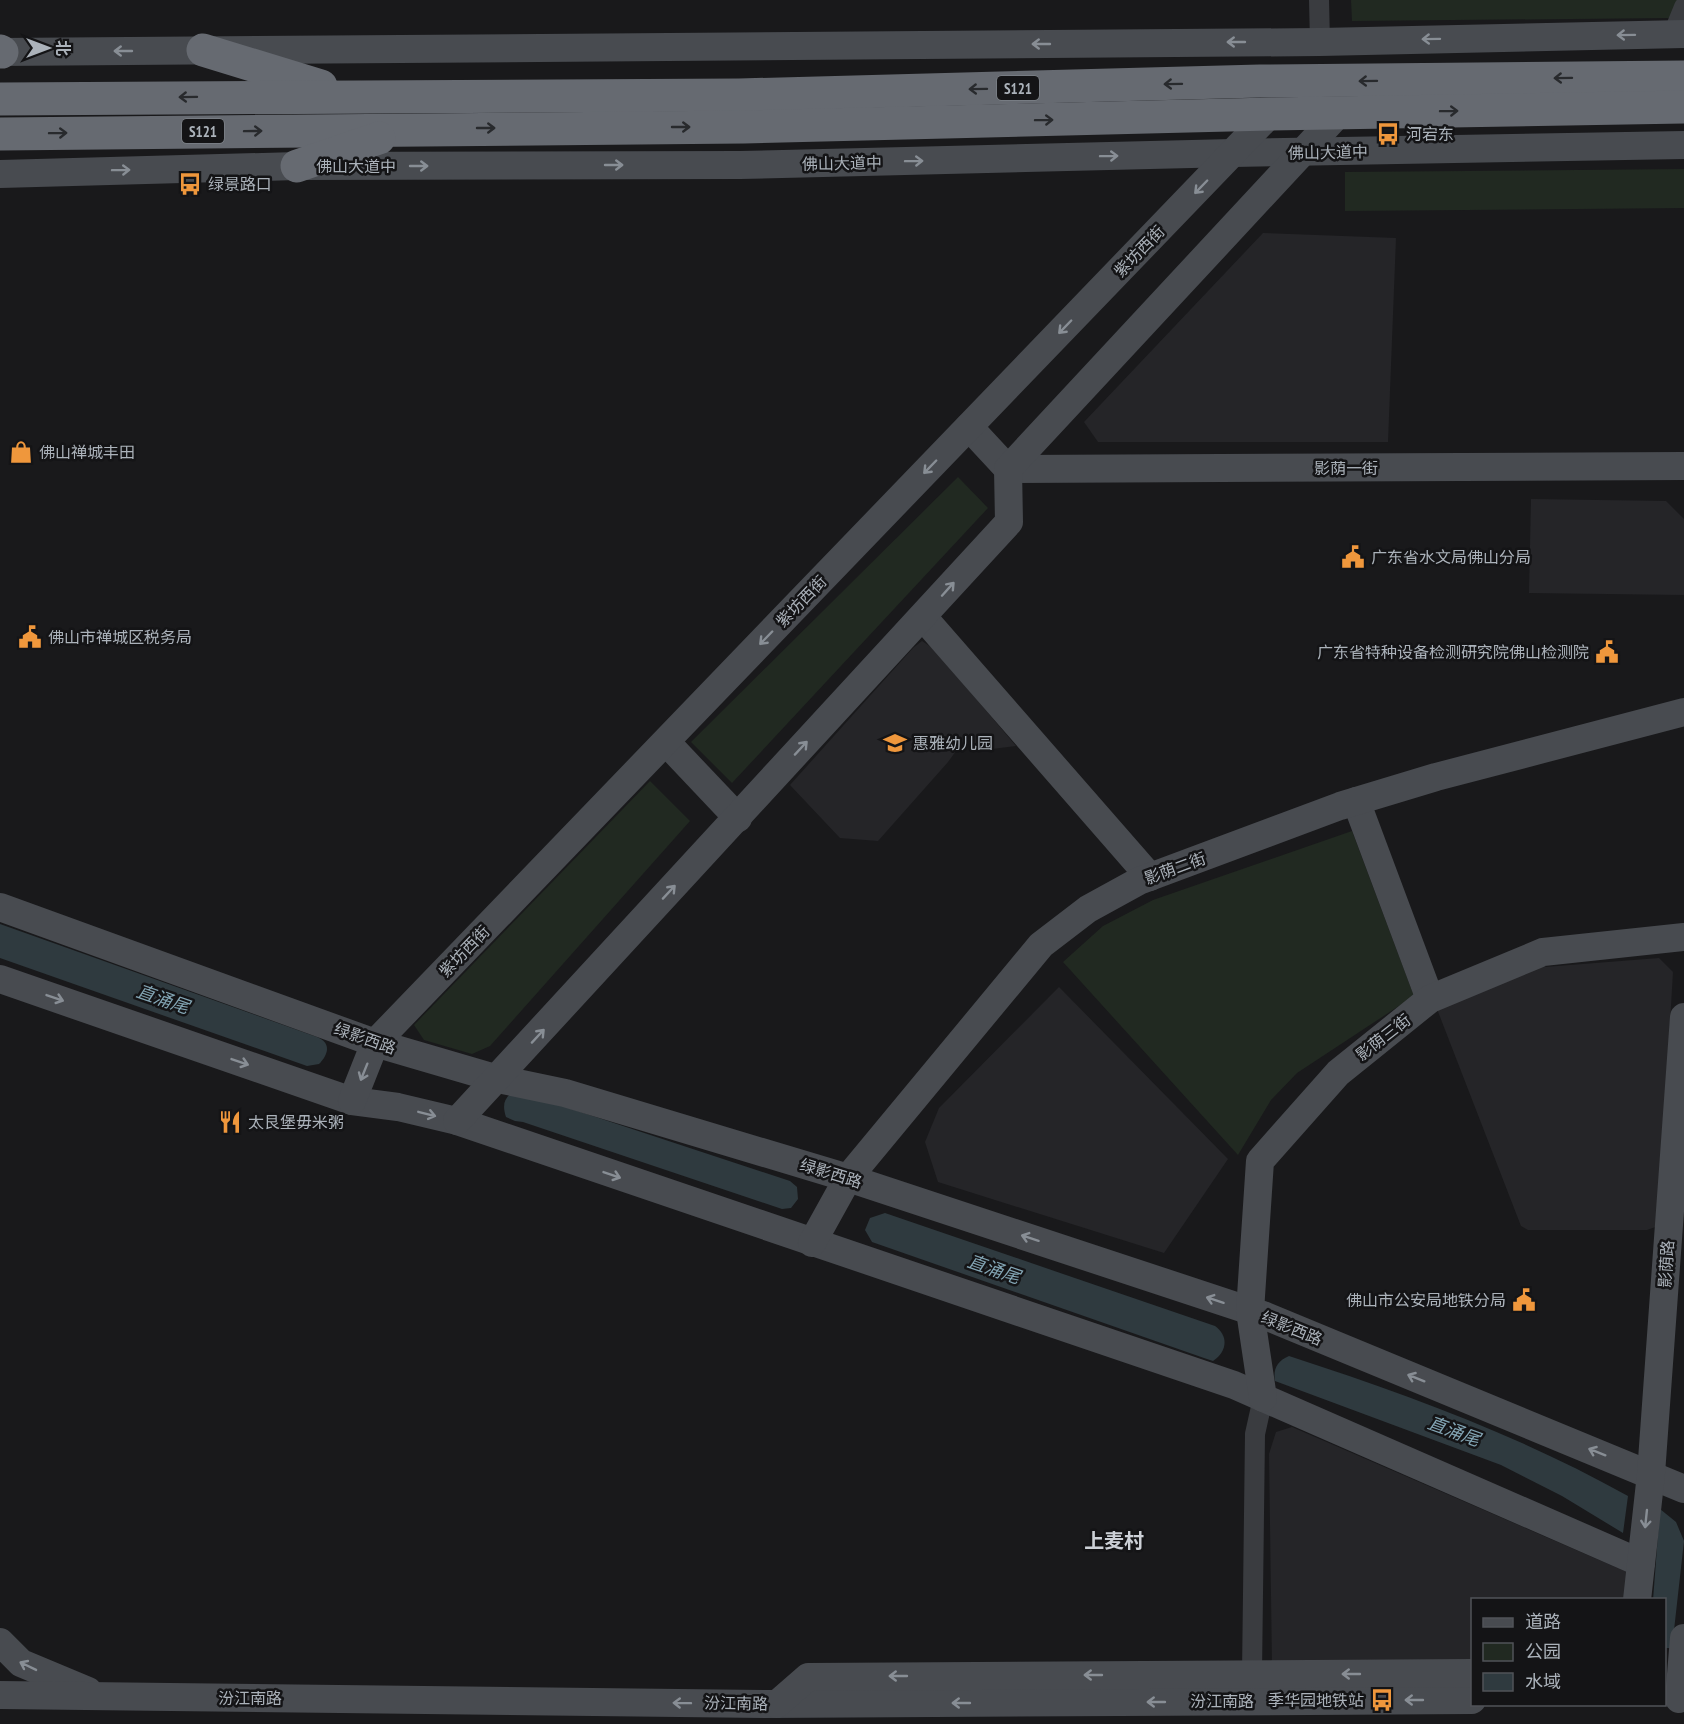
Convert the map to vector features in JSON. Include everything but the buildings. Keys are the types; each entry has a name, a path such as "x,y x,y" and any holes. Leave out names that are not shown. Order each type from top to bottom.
{"highway":[{"path":"203,50 351,96"},
{"name":"S121","path":"0,99 739,94 1260,81 1684,76"},
{"name":"S121","path":"0,134 744,127 1270,114 1684,107"},
{"path":"297,166 406,129"}],"street":[{"path":"1319,0 1320,42"},
{"path":"1,52 1320,42 1678,34 1684,7"},
{"path":"1008,469 1339,113"},
{"name":"紫坊西街","path":"352,1101 375,1043 1270,114"},
{"name":"佛山大道中","path":"0,174 297,166 740,165 1684,145"},
{"path":"457,1121 1009,522 1008,469 969,427"},
{"name":"影荫一街","path":"1008,469 1684,466"},
{"path":"923,616 1150,877"},
{"name":"影荫二街","path":"812,1243 849,1178 1041,945 1088,909 1138,881 1356,801 1436,777 1684,712"},
{"path":"666,742 738,818"},
{"path":"1356,801 1431,999"},
{"name":"绿影西路","path":"0,907 375,1043 498,1079 565,1093 849,1178 1250,1311 1651,1474"},
{"name":"影荫三街","path":"1263,1398 1250,1311 1260,1161 1338,1073 1431,999 1543,952 1684,937"},
{"path":"0,979 352,1101 398,1107 457,1121 1234,1385 1641,1563"},
{"name":"影荫路","path":"1637,1598 1651,1474 1684,1017"},
{"path":"1263,1398 1255,1434 1252,1688 1471,1673"},
{"path":"1651,1474 1684,1489"},
{"path":"1676,1688 1684,1638"},
{"path":"0,1642 21,1663 101,1696"},
{"name":"汾江南路","path":"0,1695 777,1704 865,1690 1252,1688 1471,1700"}],"shaded area":[{"path":"1263,233 1396,238 1388,442 1098,442 1084,422"},
{"path":"1531,499 1666,501 1684,519 1684,595 1529,593"},
{"name":"惠雅幼儿园","path":"922,641 934,649 1016,746 992,749 964,740 948,762 878,841 840,838 790,785 913,648"},
{"path":"1659,958 1673,972 1658,1226 1647,1230 1528,1230 1521,1226 1437,1009 1532,968"},
{"path":"1059,987 1228,1159 1164,1253 938,1182 925,1142 939,1108"},
{"path":"1292,1427 1627,1572 1624,1598 1471,1598 1471,1668 1272,1666 1269,1454 1276,1432"}],"green space":[{"path":"1351,0 1679,0 1671,18 1352,21"},
{"path":"1684,169 1684,208 1345,211 1345,172"},
{"path":"958,477 988,508 732,783 691,742"},
{"path":"650,781 690,821 490,1046 472,1054 424,1040 414,1025"},
{"path":"1352,831 1414,996 1297,1073 1271,1100 1238,1155 1063,962 1103,926 1153,900"}],"water":[{"name":"直涌尾","path":"0,924 317,1037 327,1046 325,1057 319,1064 307,1066 0,958"},
{"path":"514,1090 790,1181 797,1187 798,1199 791,1208 782,1209 515,1121 506,1117 504,1109 506,1099"},
{"name":"直涌尾","path":"885,1213 1215,1326 1223,1334 1223,1349 1213,1361 872,1242 865,1230 870,1218"},
{"name":"直涌尾","path":"1289,1356 1419,1401 1505,1435 1588,1474 1628,1496 1623,1533 1562,1496 1501,1465 1275,1381 1277,1366 1281,1360"},
{"path":"1660,1509 1676,1522 1684,1541 1672,1648 1666,1648 1666,1598 1653,1598"}],"place":[{"name":"河宕东","path":"1388,134"},
{"name":"绿景路口","path":"190,184"},
{"name":"佛山禅城丰田","path":"21,452"},
{"name":"广东省水文局佛山分局","path":"1353,557"},
{"name":"佛山市禅城区税务局","path":"30,637"},
{"name":"广东省特种设备检测研究院佛山检测院","path":"1607,652"},
{"name":"惠雅幼儿园","path":"895,743"},
{"name":"太艮堡毋米粥","path":"230,1122"},
{"name":"佛山市公安局地铁分局","path":"1524,1300"},
{"name":"季华园地铁站","path":"1382,1700"}],"district":[{"name":"上麦村","path":"1114,1541"}]}
